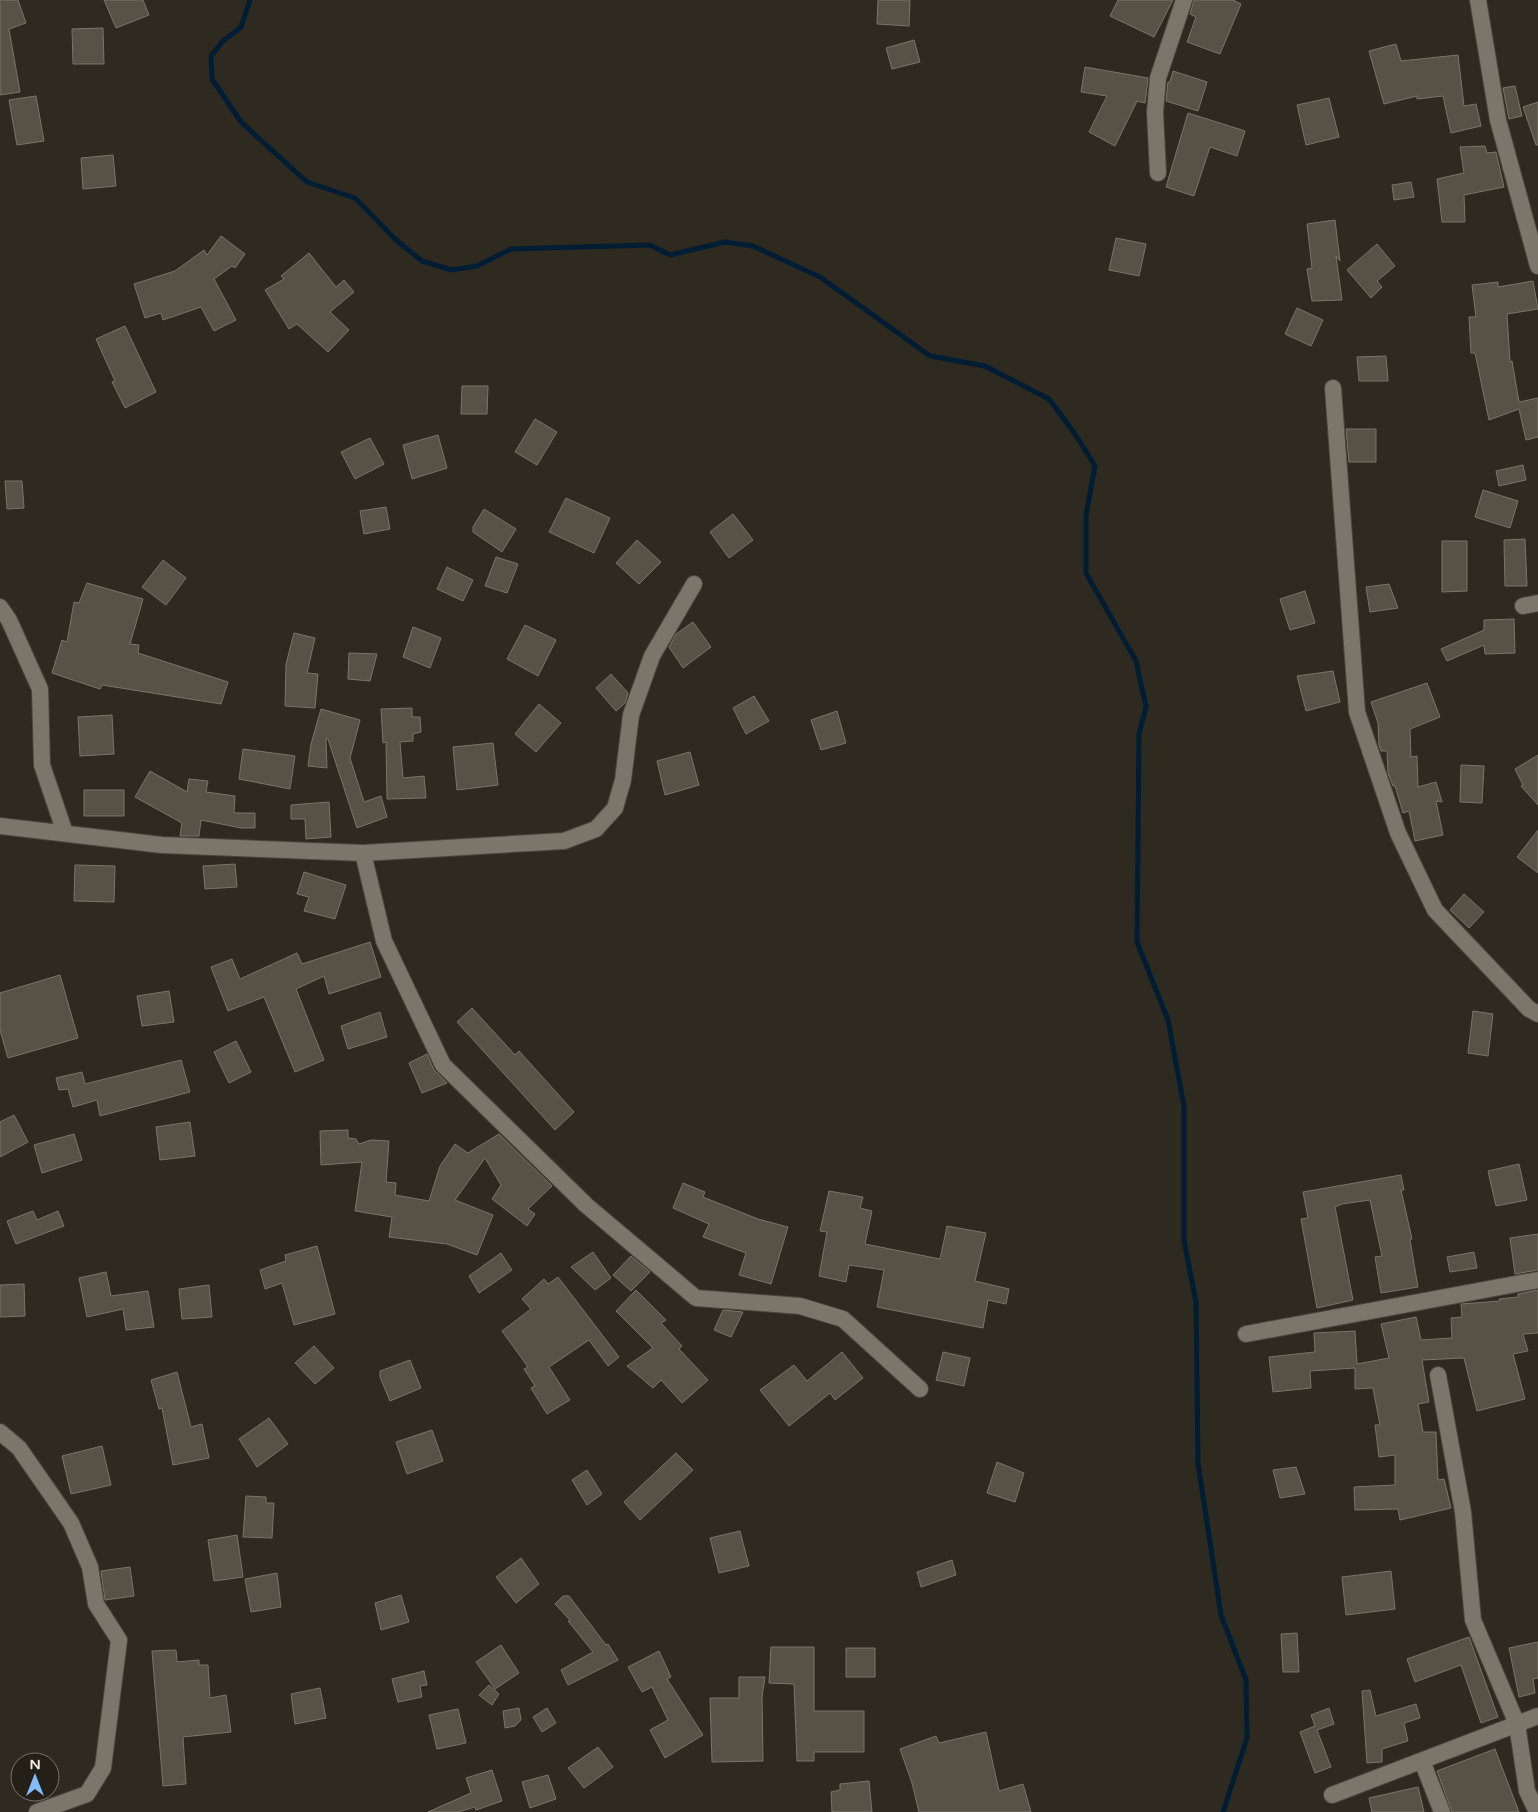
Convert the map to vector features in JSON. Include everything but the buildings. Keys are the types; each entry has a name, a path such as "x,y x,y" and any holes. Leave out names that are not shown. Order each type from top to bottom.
{"street":[{"path":"1158,173 1155,112 1158,78 1184,0"},
{"path":"1478,0 1498,120 1537,260"},
{"path":"1334,388 1357,712 1398,833 1435,910 1529,1009 1538,1014"},
{"path":"0,826 162,845 363,853 564,841 596,829 615,808 623,780 631,715 652,656 694,584"},
{"path":"0,608 9,620 40,689 42,765 65,833"},
{"path":"363,853 384,941 443,1065 586,1205 696,1298 800,1306 843,1319 920,1389"},
{"path":"1246,1334 1538,1280"},
{"path":"1438,1375 1463,1512 1473,1620 1516,1724 1526,1791 1537,1812"},
{"path":"0,1432 19,1448 71,1523 90,1567 96,1604 119,1640 103,1768 87,1794 37,1812"},
{"path":"1332,1795 1538,1716"},
{"path":"1422,1761 1442,1812"}],"waterway":[{"path":"250,0 241,27 222,42 211,56 212,79 241,122 307,182 355,198 396,240 422,261 452,270 477,266 511,249 650,245 670,255 725,242 753,246 820,277 930,356 985,366 1049,399 1075,434 1095,466 1086,515 1086,573 1136,661 1146,707 1139,734 1137,942 1168,1020 1184,1106 1184,1241 1196,1302 1198,1463 1221,1615 1246,1680 1247,1738 1223,1812"}]}
